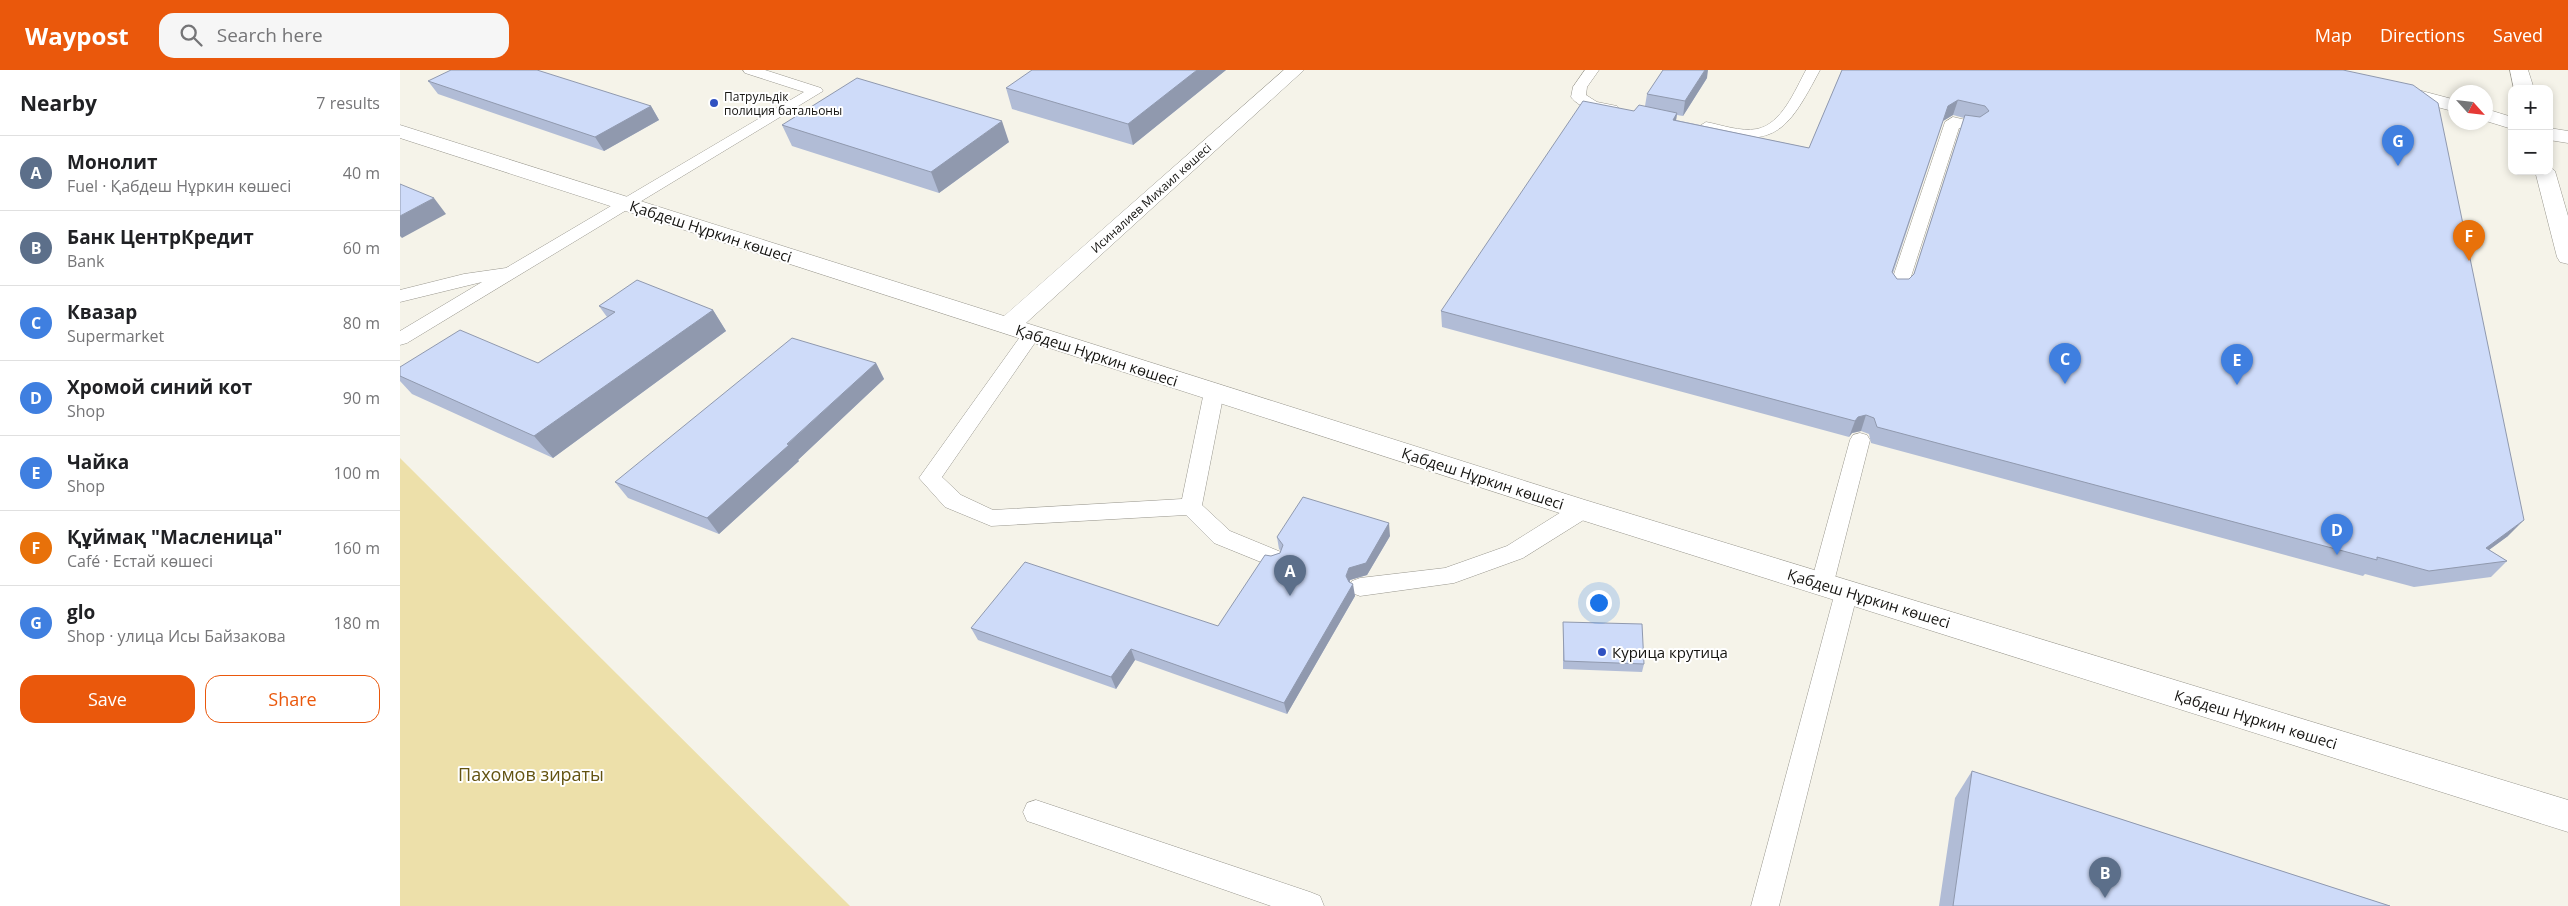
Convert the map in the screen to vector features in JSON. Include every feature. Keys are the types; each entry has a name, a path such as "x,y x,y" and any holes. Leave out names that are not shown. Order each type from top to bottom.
{"street":[{"name":"Исиналиев Михаил көшесі","path":"1020,330 1295,70"},
{"path":"2519,70 2523,85"},
{"path":"2384,88 2448,104"},
{"path":"2493,117 2508,123"},
{"name":"Қабдеш Нұркин көшесі","path":"400,131 1582,510 2568,816"},
{"path":"2553,135 2568,137"},
{"path":"2546,175 2568,257"}],"lane":[{"path":"400,340 816,91 750,70"},
{"path":"1592,70 1580,87 1578,97 1593,106 1631,113"},
{"path":"1689,124 1746,135 1772,129 1785,118 1813,70"},
{"path":"1898,289 1952,122 1974,126"},
{"path":"400,296 464,280 515,271"},
{"path":"1020,330 930,478 953,501 991,518 1192,507 1222,537 1273,558"},
{"path":"1192,507 1214,392"},
{"path":"1764,906 1834,587 1860,440"},
{"path":"1360,587 1446,577 1515,552 1582,510"},
{"path":"1036,812 1310,906"}],"green space":[{"name":"Пахомов зираты","path":"400,458 850,906 400,906"}],"building":[{"path":"451,70 537,70 651,106 595,137 428,81"},
{"path":"1032,70 1197,70 1128,124 1006,88"},
{"path":"1663,70 1705,70 1685,101 1647,94"},
{"path":"1842,70 2343,70 2413,85 2438,103 2524,520 2486,548 2507,561 2429,571 2377,557 2377,560 1877,427 1874,418 1866,415 1858,417 1855,421 1441,311 1583,101 1634,111 1639,105 1677,113 1673,120 1809,148","holes":["1958,100 1985,106 1989,111 1980,117 1965,115 1914,274 1909,279 1897,279 1892,272 1948,106"]},
{"path":"857,78 1002,121 931,172 782,125"},
{"path":"400,184 434,198 400,216"},
{"path":"637,280 713,310 534,436 400,376 400,367 460,330 538,363 615,312 599,306"},
{"path":"792,338 876,363 787,444 789,445 707,518 615,482"},
{"path":"1303,497 1389,523 1366,563 1349,568 1346,576 1349,582 1353,584 1284,703 1131,649 1111,677 971,628 1025,562 1218,626 1265,555 1271,556 1280,553 1283,545 1277,537"},
{"path":"1563,622 1642,624 1644,664 1564,661"},
{"path":"1972,771 2390,906 1953,906"}],"place":[{"name":"Патрульдік полиция батальоны","path":"714,103"},
{"name":"glo","path":"2398,166"},
{"name":"Құймақ \"Масленица\"","path":"2469,261"},
{"name":"Квазар","path":"2065,384"},
{"name":"Чайка","path":"2237,385"},
{"name":"Хромой синий кот","path":"2337,555"},
{"name":"Монолит","path":"1290,596"},
{"name":"Курица крутица","path":"1602,652"},
{"name":"Банк ЦентрКредит","path":"2105,898"}]}
